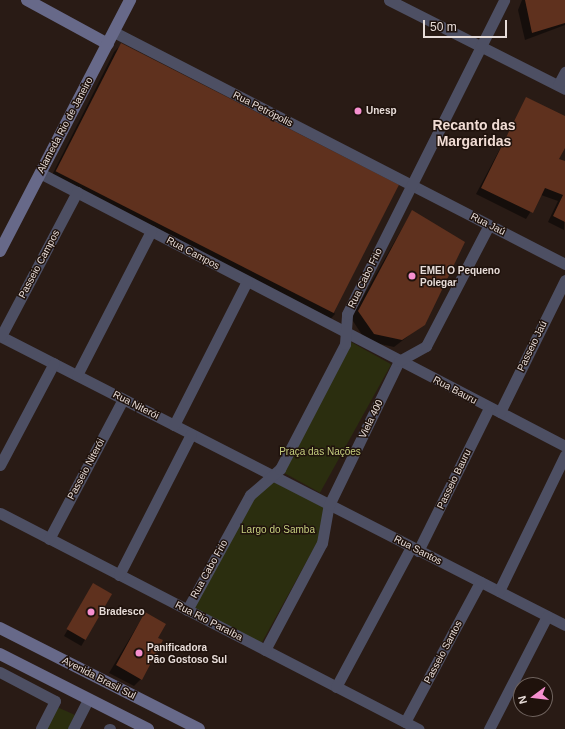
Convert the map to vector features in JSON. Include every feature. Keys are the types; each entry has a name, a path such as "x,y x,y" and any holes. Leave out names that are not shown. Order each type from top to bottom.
{"main road":[{"path":"27,0 108,44"},
{"name":"Alameda Rio de Janeiro","path":"0,251 130,0"},
{"name":"Avenida Brasil Sul","path":"0,628 199,729"},
{"path":"0,654 148,729"}],"street":[{"path":"389,0 562,87 565,72"},
{"name":"Rua Cabo Frio","path":"187,610 250,495 280,469 345,344 347,314 504,0"},
{"name":"Rua Petrópolis","path":"114,32 411,185"},
{"name":"Rua Campos","path":"40,173 346,332"},
{"name":"Rua Jaú","path":"411,185 565,264"},
{"name":"Passeio Campos","path":"1,336 77,192"},
{"path":"399,360 426,346 489,225"},
{"path":"77,376 151,231"},
{"name":"Passeio Jaú","path":"494,410 565,280"},
{"path":"174,425 247,281"},
{"name":"Rua Bauru","path":"346,332 565,446"},
{"name":"Rua Niterói","path":"1,336 174,425 270,477"},
{"name":"Viela 400","path":"265,650 322,543 329,505 399,360"},
{"path":"0,465 54,363"},
{"name":"Passeio Niterói","path":"49,539 123,399"},
{"name":"Passeio Bauru","path":"414,549 494,410"},
{"path":"119,574 191,434"},
{"path":"499,592 565,455"},
{"name":"Rua Santos","path":"270,477 329,505 565,625"},
{"name":"Rua Rio Paraíba","path":"0,513 418,729"},
{"path":"336,687 414,549"},
{"name":"Passeio Santos","path":"405,722 480,582"},
{"path":"489,729 547,616"},
{"path":"0,672 55,701 41,729"},
{"path":"73,729 88,699"}],"green space":[{"name":"Praça das Nações","path":"351,342 391,364 320,493 280,471"},
{"name":"Largo do Samba","path":"273,481 324,507 319,539 261,644 193,608 250,497"},
{"path":"57,707 75,715 68,729 46,729"}],"building":[{"path":"525,0 565,0 565,23 532,33"},
{"path":"121,43 399,185 334,313 56,171"},
{"path":"526,97 565,116 565,148 559,159 565,161 565,222 553,216 563,195 545,188 533,213 481,188"},
{"name":"EMEI O Pequeno Polegar","path":"412,210 465,242 425,325 402,340 374,334 358,311"},
{"name":"Bradesco","path":"93,583 112,594 86,640 66,629"},
{"name":"Panificadora Pão Gostoso Sul","path":"145,612 166,624 158,638 163,640 142,680 116,665"}],"place":[{"name":"Unesp","path":"358,111"},
{"name":"EMEI O Pequeno Polegar","path":"412,276"},
{"name":"Bradesco","path":"91,612"},
{"name":"Panificadora Pão Gostoso Sul","path":"139,653"}],"district":[{"name":"Recanto das Margaridas","path":"474,134"}]}
